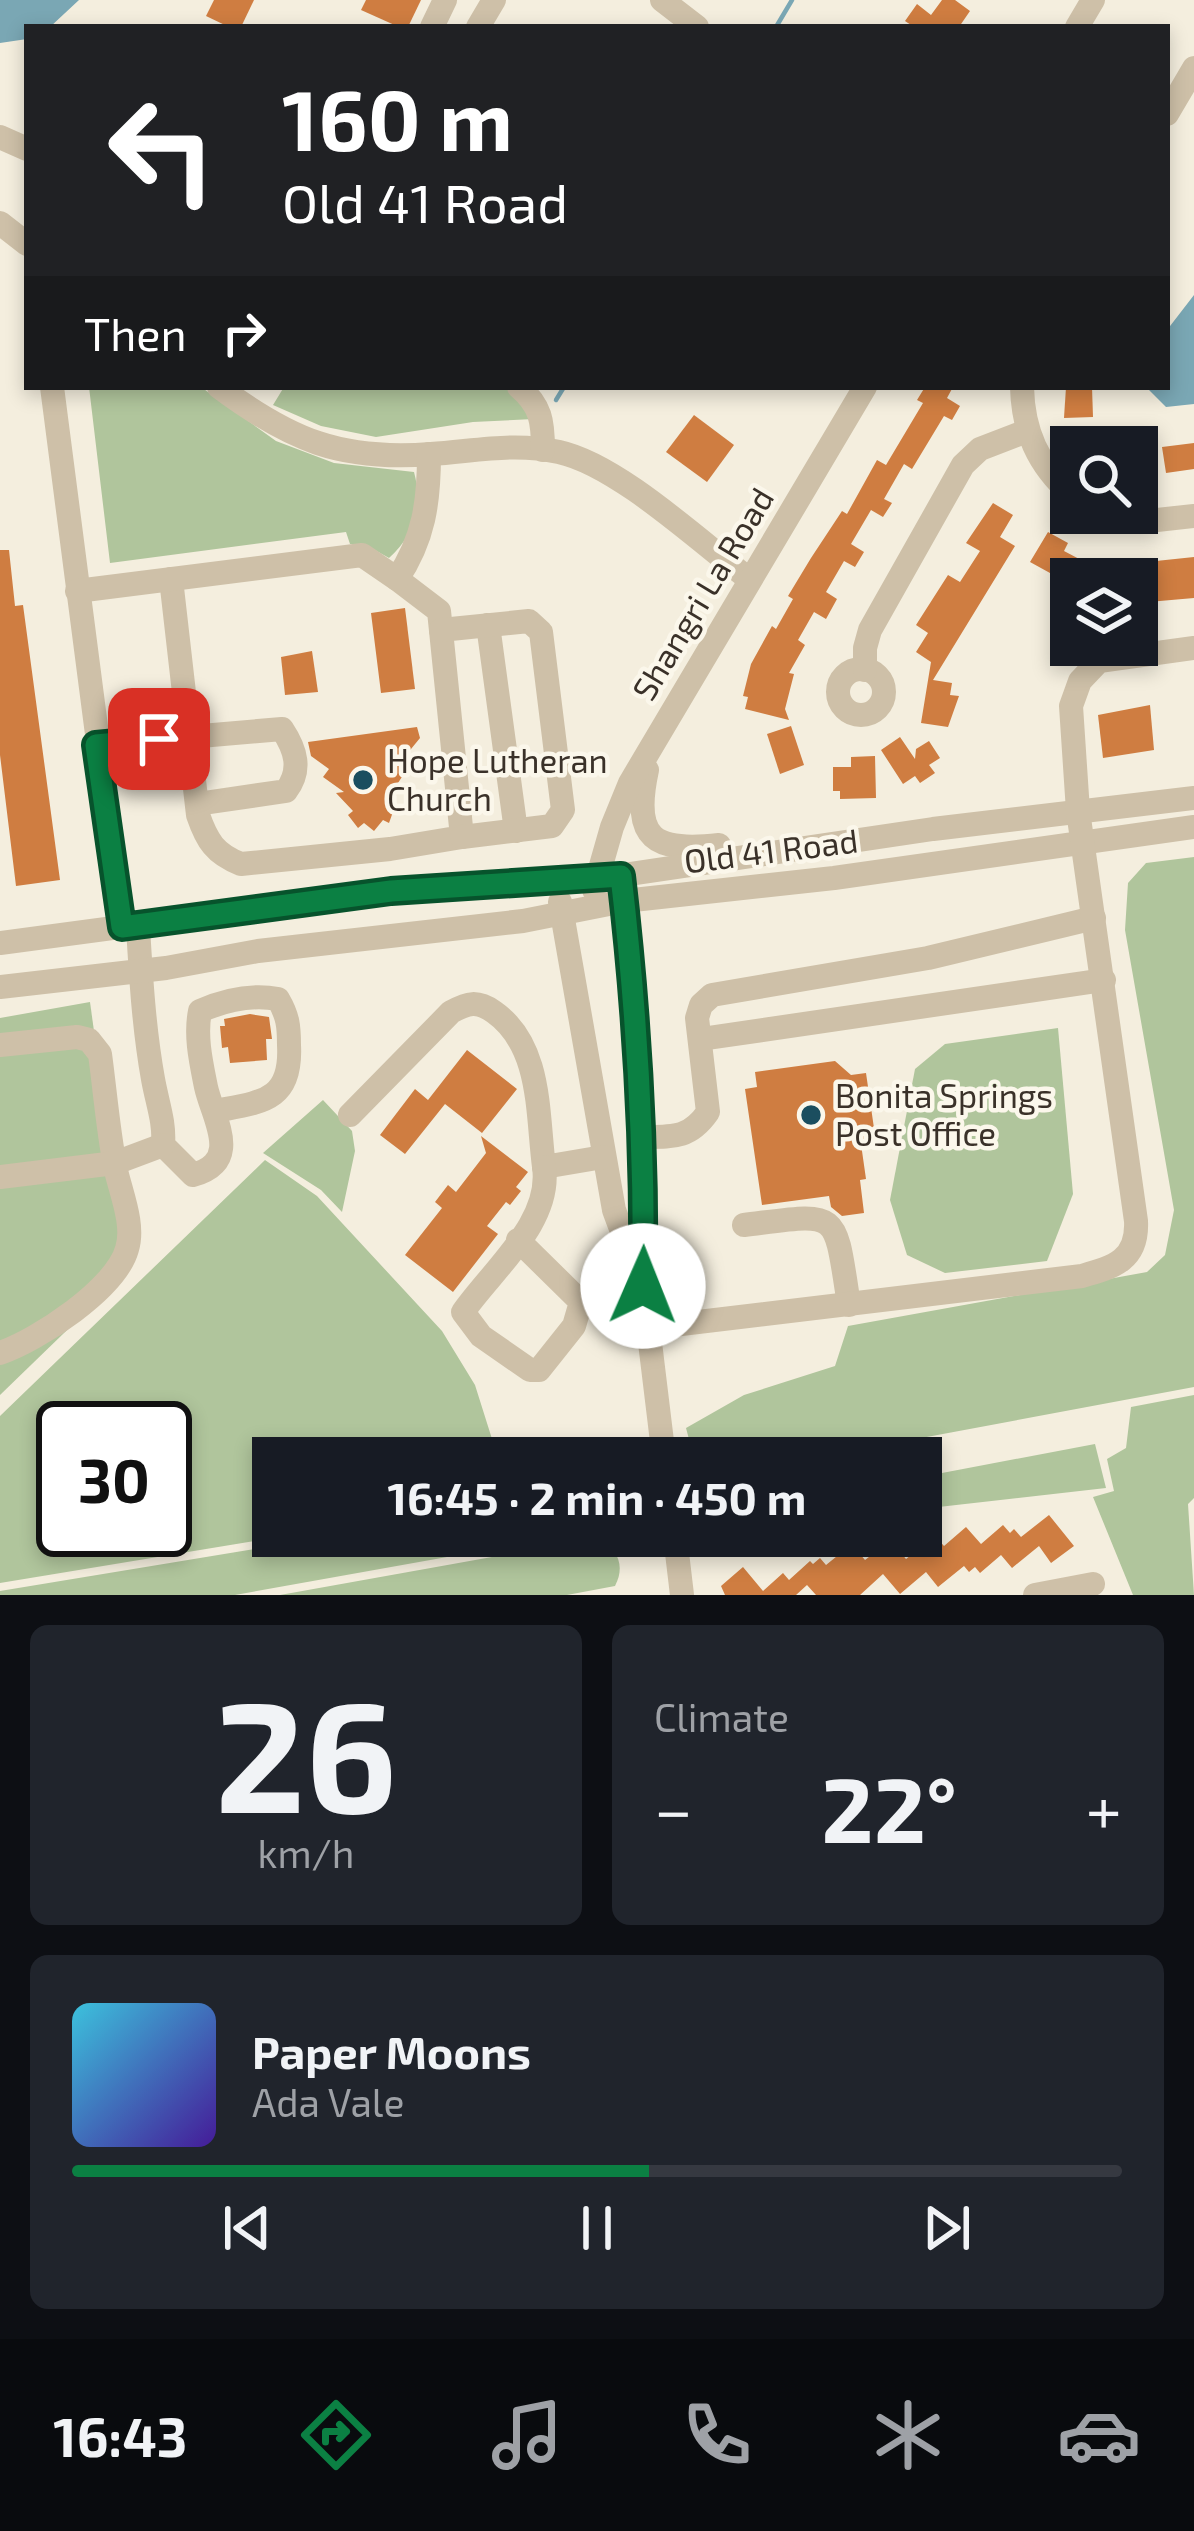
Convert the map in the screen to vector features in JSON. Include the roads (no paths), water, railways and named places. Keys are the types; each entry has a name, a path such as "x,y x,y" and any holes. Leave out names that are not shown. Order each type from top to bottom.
{"street":[{"path":"662,0 693,24"},
{"path":"1179,109 1194,68"},
{"path":"52,390 96,745 140,969 164,1145 193,1175 208,1171 219,1156 222,1134 207,1093 197,1028 200,1011 219,1002 261,996 278,999 288,1016 286,1082 268,1099 215,1111"},
{"path":"223,390 279,429 323,447 381,457 483,446 543,450 597,466 749,579"},
{"path":"522,390 536,402 542,418 543,450"},
{"name":"Shangri La Road","path":"614,885 611,827 652,744 863,390"},
{"path":"1022,390 1027,430 1050,472"},
{"path":"865,670 870,630 963,465 980,449 1027,430"},
{"path":"397,579 416,551 430,500 429,454"},
{"path":"1158,520 1194,516"},
{"path":"77,591 362,555 439,611 462,837"},
{"path":"162,580 207,841 222,857 242,864 552,826 562,811 541,632 530,621 441,630"},
{"path":"488,625 516,831"},
{"path":"648,1328 1082,1276 1116,1267 1130,1255 1136,1221 1078,811 1071,706 1080,681 1100,661 1194,648"},
{"path":"96,745 282,729 295,748 296,778 286,791 197,804"},
{"path":"652,744 641,812 654,836 680,849 880,823 934,829"},
{"name":"Old 41 Road","path":"0,986 591,911 614,885 934,829 1194,797"},
{"name":"Old 41 Road","path":"0,943 391,891 557,880 614,885 835,878 1194,827"},
{"path":"557,880 614,1210 643,1286"},
{"path":"614,885 644,1137 643,1286 661,1437"},
{"path":"644,1137 683,1137 708,1112 697,1018 701,1005 712,995 928,958 1094,918"},
{"path":"700,1039 1104,980"},
{"path":"350,1115 451,1012 468,1003 483,1004 503,1018 528,1050 548,1191 518,1240 463,1312 482,1336 530,1370 539,1370 574,1326 581,1302 518,1240"},
{"path":"0,1045 77,1037 89,1040 100,1054 130,1233 119,1266 47,1331 0,1353"},
{"path":"0,1177 115,1163 164,1145"},
{"path":"544,1167 603,1157"},
{"path":"743,1225 816,1216 828,1223 836,1232 849,1305"},
{"path":"677,1557 682,1595"},
{"path":"1035,1595 1093,1584"}],"water":[{"path":"0,0 79,0 53,24 24,24 24,39 0,43"},
{"path":"1194,295 1194,404 1166,407 1149,390 1170,390 1170,326"}],"waterway":[{"path":"778,24 792,0"},
{"path":"556,400 562,390"}],"place":[{"name":"Hope Lutheran Church","path":"363,780"},
{"name":"Bonita Springs Post Office","path":"811,1115"}]}
